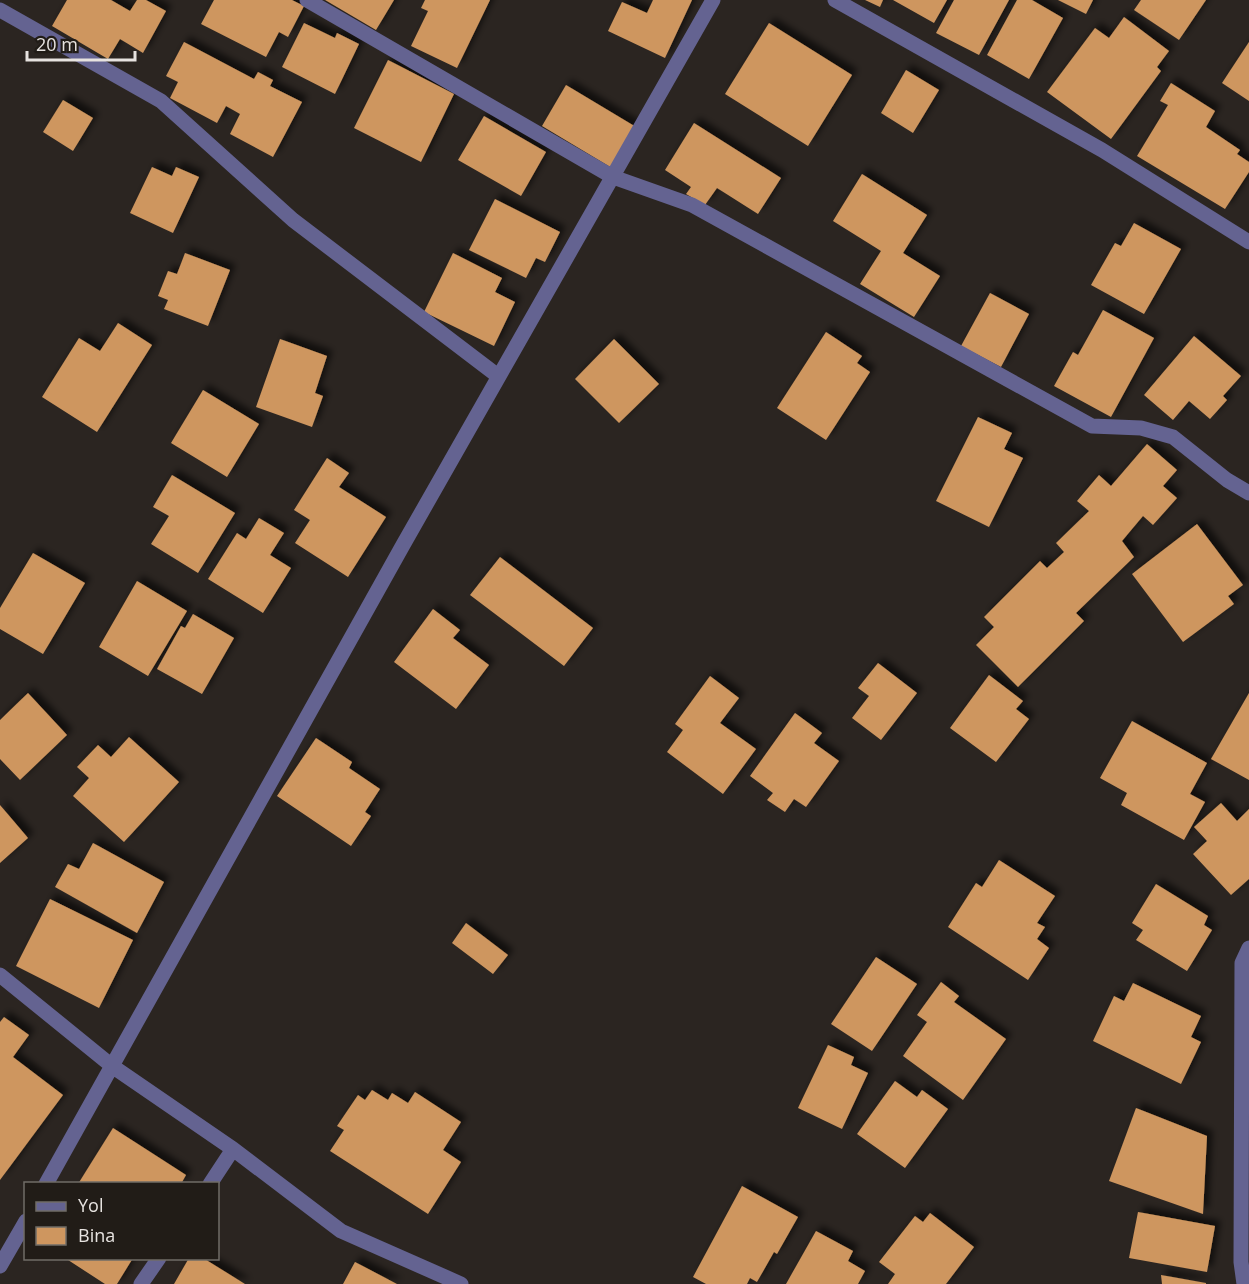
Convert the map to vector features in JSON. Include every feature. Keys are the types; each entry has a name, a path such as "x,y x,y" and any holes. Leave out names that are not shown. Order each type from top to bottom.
{"street":[{"path":"307,0 613,177 692,206 1092,426 1141,428 1173,437 1227,480 1249,493"},
{"path":"47,1182 498,376 713,0"},
{"path":"835,0 1102,150 1249,242"},
{"path":"0,10 161,101 293,220 498,376"},
{"path":"1244,1284 1241,1262 1242,963 1249,948"},
{"path":"0,975 112,1066 233,1149 341,1231 461,1284"},
{"path":"211,1182 233,1149"},
{"path":"0,1266 24,1224"},
{"path":"141,1284 158,1260"}],"building":[{"path":"67,0 111,0 130,11 137,0 146,0 166,11 143,53 120,39 108,59 52,26"},
{"path":"214,0 292,0 304,6 288,37 279,32 266,57 201,24"},
{"path":"325,0 394,0 376,30"},
{"path":"425,0 490,0 457,68 411,46 428,11 421,8"},
{"path":"653,0 692,0 665,58 608,31 622,2 647,13"},
{"path":"865,0 883,0 880,7"},
{"path":"893,0 947,0 934,23"},
{"path":"954,0 1009,0 979,55 936,33"},
{"path":"1017,0 1032,0 1063,18 1029,79 987,55"},
{"path":"1058,0 1093,0 1086,14"},
{"path":"1141,0 1206,0 1179,40 1134,10"},
{"path":"1124,17 1169,51 1157,67 1161,71 1111,139 1047,92 1095,28 1109,38"},
{"path":"304,23 335,38 337,33 359,44 335,94 282,67"},
{"path":"769,23 852,75 808,146 725,94"},
{"path":"184,42 254,79 258,72 273,80 270,86 302,102 273,157 230,134 240,114 226,106 217,123 170,98 178,82 166,76"},
{"path":"1249,42 1249,101 1222,83"},
{"path":"388,60 454,94 421,162 354,128"},
{"path":"906,70 939,90 913,133 881,113"},
{"path":"1171,83 1215,111 1206,127 1240,150 1237,154 1249,162 1249,172 1225,209 1137,156 1168,105 1160,101"},
{"path":"566,85 636,127 612,168 542,126"},
{"path":"63,100 93,118 73,151 43,132"},
{"path":"484,116 546,152 521,196 458,160"},
{"path":"694,123 781,178 758,214 717,188 705,205 686,194 691,187 665,170"},
{"path":"152,167 172,176 176,167 199,177 173,233 130,213"},
{"path":"862,174 927,215 903,253 940,276 914,317 860,284 881,251 833,221"},
{"path":"495,199 560,232 545,262 536,258 526,278 469,250"},
{"path":"1134,223 1181,249 1144,314 1091,285 1115,243 1121,246"},
{"path":"185,253 230,270 208,326 164,309 168,300 158,296 168,271 177,274"},
{"path":"453,253 502,278 495,292 515,302 494,346 424,312"},
{"path":"990,293 1029,314 1001,367 961,346"},
{"path":"1103,310 1154,338 1111,417 1054,386 1073,352 1078,355"},
{"path":"118,323 152,345 97,432 42,397 79,338 100,351"},
{"path":"826,332 862,356 857,363 870,372 826,440 777,408"},
{"path":"1194,336 1241,376 1223,396 1227,400 1210,419 1189,401 1173,420 1144,395"},
{"path":"280,339 327,356 315,393 323,396 312,427 256,407"},
{"path":"614,339 659,384 619,423 575,379"},
{"path":"203,390 259,424 227,477 171,443"},
{"path":"978,417 1012,433 1004,449 1023,458 989,527 936,501"},
{"path":"1147,444 1177,470 1163,486 1177,498 1153,525 1143,516 1122,541 1134,557 1076,613 1084,621 1018,687 976,645 994,627 984,617 1040,561 1047,568 1064,552 1056,543 1089,511 1077,501 1099,475 1111,486"},
{"path":"327,458 349,473 339,487 386,517 348,577 295,543 310,520 294,510"},
{"path":"172,475 235,513 198,573 151,544 169,516 153,507"},
{"path":"259,518 284,533 270,555 291,568 263,613 208,579 237,533 246,539"},
{"path":"1197,524 1243,585 1228,596 1234,604 1183,642 1132,574"},
{"path":"33,553 85,583 43,654 0,629 0,608"},
{"path":"500,557 593,628 564,666 470,595"},
{"path":"137,581 187,611 148,676 99,647"},
{"path":"433,609 460,630 453,638 489,665 456,709 394,662"},
{"path":"193,614 234,638 202,694 157,669 181,626 185,628"},
{"path":"878,663 917,693 881,740 852,718 869,696 858,688"},
{"path":"989,675 1023,701 1016,709 1029,719 996,762 950,728"},
{"path":"710,676 739,698 720,723 756,749 723,794 667,752 683,730 675,724"},
{"path":"28,693 67,735 20,780 0,759 0,720"},
{"path":"1249,693 1249,780 1211,759"},
{"path":"795,713 822,733 814,743 839,761 806,807 794,799 785,812 767,800 773,793 750,776"},
{"path":"1132,721 1207,763 1190,794 1205,802 1184,840 1121,805 1127,793 1100,778"},
{"path":"129,737 179,782 124,842 73,796 89,778 77,767 98,745 111,757"},
{"path":"316,738 352,762 349,768 380,789 365,812 371,816 351,846 277,796"},
{"path":"1221,803 1237,821 1249,809 1249,879 1231,895 1193,854 1207,841 1194,827"},
{"path":"0,805 28,838 0,863"},
{"path":"93,843 164,882 137,933 55,887 68,864 79,869"},
{"path":"999,860 1055,896 1037,923 1045,927 1037,939 1049,948 1028,980 948,927 976,883 982,887"},
{"path":"1156,884 1208,916 1204,925 1212,930 1187,971 1136,940 1143,930 1132,923"},
{"path":"50,899 133,940 99,1008 16,966"},
{"path":"466,923 508,955 493,974 452,943"},
{"path":"876,957 917,984 872,1051 831,1024"},
{"path":"941,982 959,996 954,1002 1006,1039 963,1100 903,1056 927,1022 917,1015"},
{"path":"1133,983 1201,1016 1191,1037 1201,1042 1181,1084 1093,1041 1114,996 1124,1001"},
{"path":"4,1017 29,1035 13,1057 63,1095 0,1180 0,1022"},
{"path":"828,1045 854,1057 851,1065 868,1073 842,1129 798,1108"},
{"path":"895,1081 917,1097 922,1090 948,1109 905,1168 857,1134"},
{"path":"372,1090 388,1100 392,1093 408,1103 415,1092 461,1122 443,1150 461,1162 428,1214 330,1151 344,1130 337,1126 358,1095 365,1100"},
{"path":"1136,1108 1207,1136 1203,1214 1109,1181"},
{"path":"113,1128 186,1175 182,1182 79,1182"},
{"path":"742,1186 798,1217 777,1254 774,1252 757,1282 750,1278 747,1284 706,1284 693,1277"},
{"path":"1138,1212 1215,1226 1207,1272 1129,1258"},
{"path":"930,1213 974,1247 946,1284 888,1284 895,1274 879,1262 915,1216 923,1222"},
{"path":"816,1231 853,1251 848,1261 865,1271 858,1284 786,1284"},
{"path":"68,1260 132,1260 117,1284 105,1284"},
{"path":"188,1260 206,1260 245,1284 174,1284"},
{"path":"355,1262 397,1284 343,1284"},
{"path":"1161,1275 1206,1283 1206,1284 1162,1284"}]}
